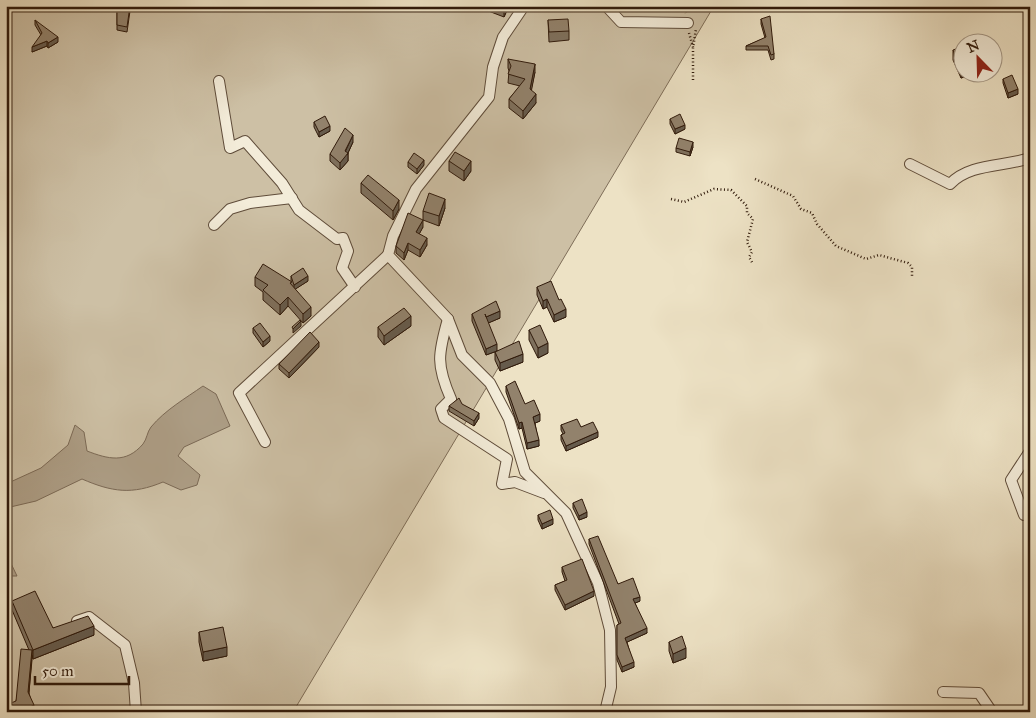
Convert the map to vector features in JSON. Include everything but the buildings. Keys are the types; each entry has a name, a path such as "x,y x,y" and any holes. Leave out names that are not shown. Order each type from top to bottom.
{"street":[{"path":"265,442 238,393 388,255 393,236 416,189 489,97 493,68 503,37 522,9 522,6"},
{"path":"608,8 622,22 692,24"},
{"path":"219,81 230,148 245,141 276,175 299,210 337,239 343,238 348,251 342,268 355,287"},
{"path":"910,164 950,184 960,174 1014,164 1030,158"},
{"path":"214,225 230,209 250,203 292,198"},
{"path":"388,255 448,319 462,355 490,384 509,419 525,472 566,513 598,583 610,630 611,687 605,712"},
{"path":"448,319 441,345 439,365 440,375 450,399 441,408 444,418 507,459 502,484 515,482 547,494"},
{"path":"1024,514 1011,480 1030,451"},
{"path":"67,625 89,617 125,645 134,683 136,712"},
{"path":"943,692 978,693 992,712"}],"path":[{"path":"692,24 694,80"},
{"path":"754,179 793,196 801,209 812,213 817,224 836,246 866,258 878,255 908,262 912,267 912,278"},
{"path":"671,199 684,202 714,189 731,190 747,206 747,213 752,219 747,242 752,252 749,257 753,264"}],"shaded area":[{"path":"6,6 714,6 293,712 6,712"},
{"path":"203,386 216,394 230,426 184,447 178,456 200,475 197,485 181,490 163,482 141,489 122,490 103,487 82,479 36,501 6,508 6,484 41,468 68,445 75,425 84,432 87,451 109,458 130,455 143,444 151,427 163,415"},
{"path":"6,553 17,576 6,576"}]}
